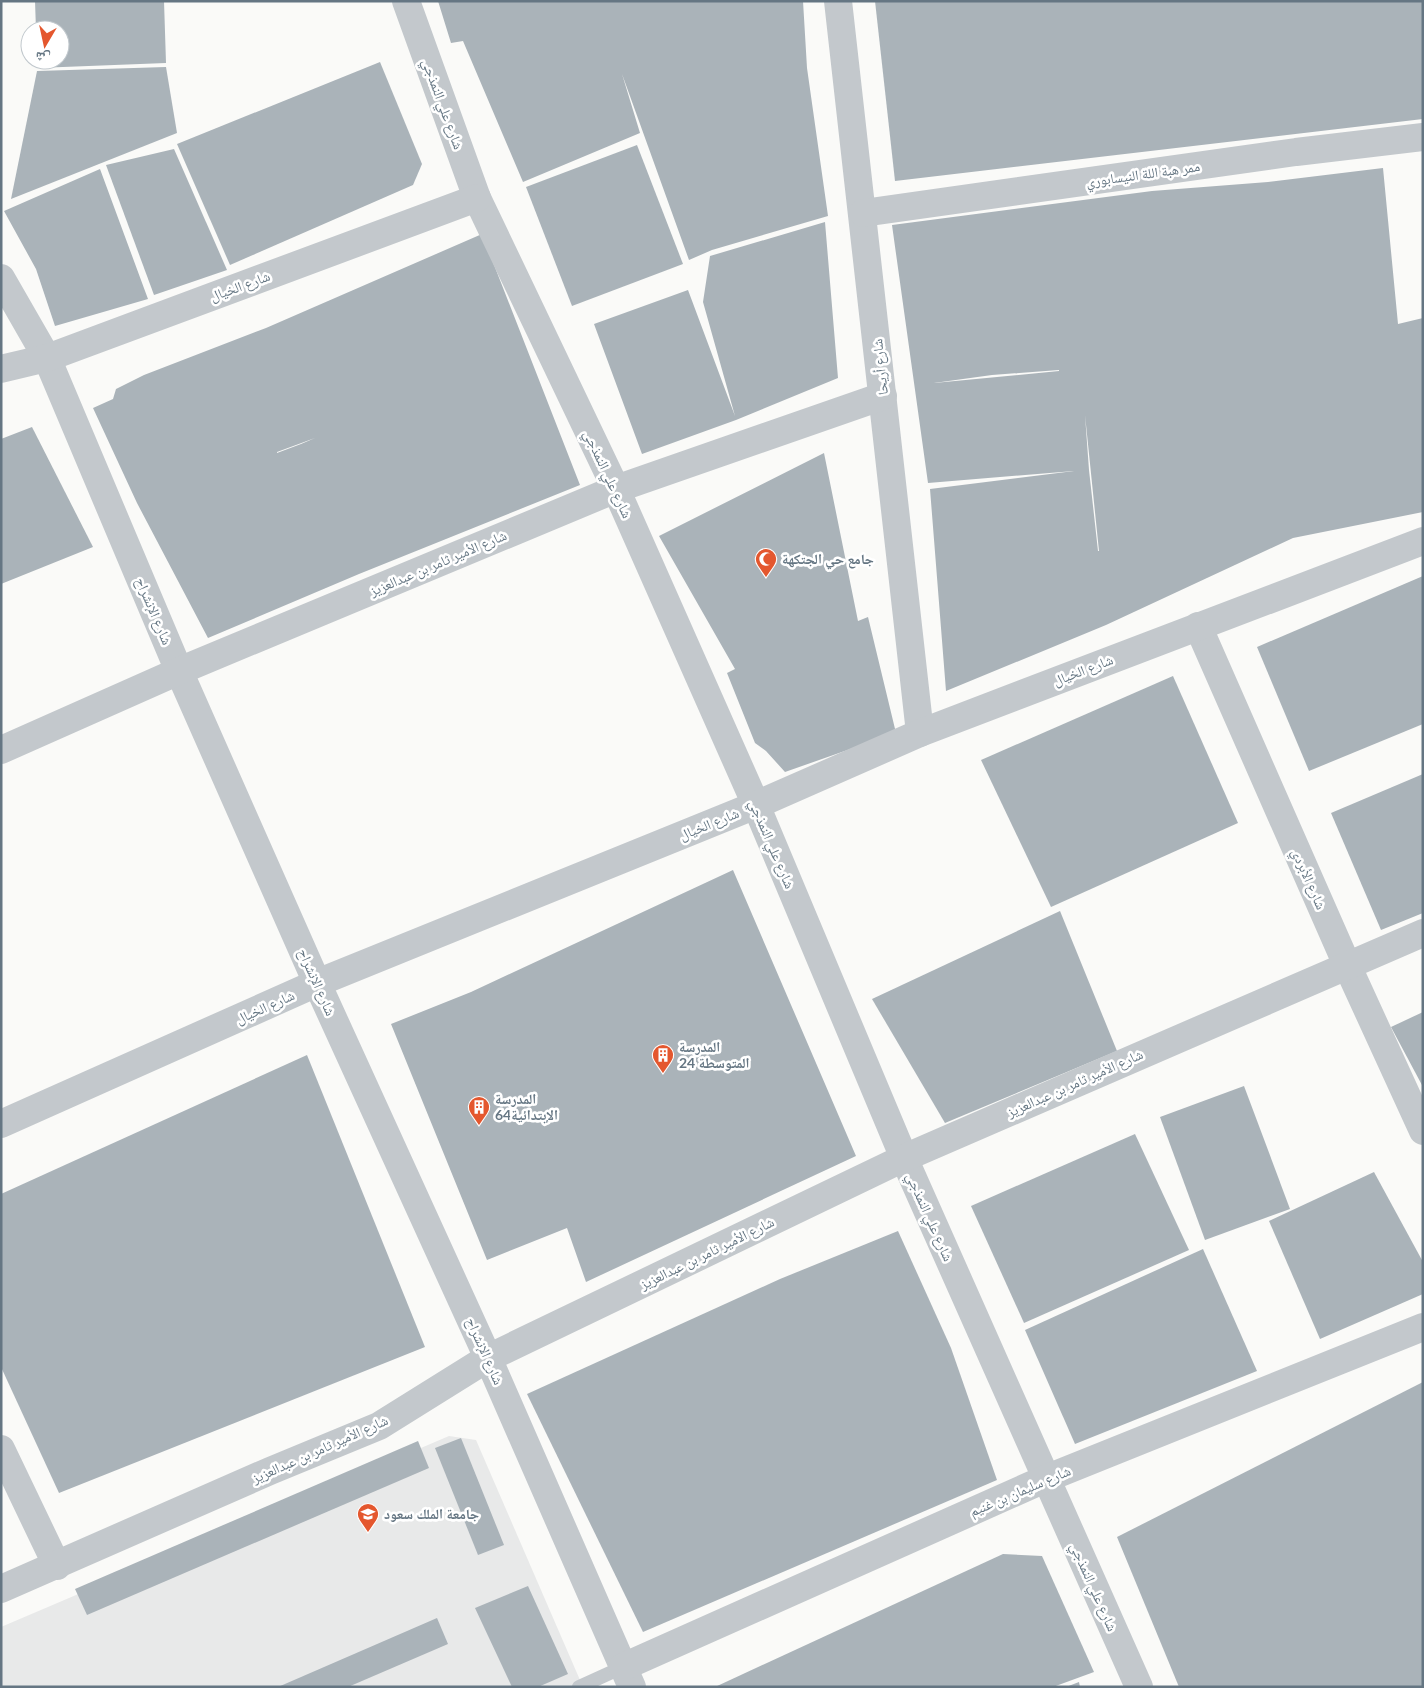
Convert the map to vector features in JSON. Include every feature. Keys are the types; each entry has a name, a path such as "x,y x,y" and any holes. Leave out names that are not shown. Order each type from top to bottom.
{"street":[{"name":"شارع علي النمذجي","path":"406,1 477,198 616,489 756,805 904,1158 1139,1687"},
{"name":"شارع أريحا","path":"838,1 920,733"},
{"name":"ممر هبة اللة النيسابوري","path":"863,214 1296,152 1423,137"},
{"name":"شارع الخيال","path":"1,369 47,358 477,198"},
{"name":"شارع الإنشراح","path":"1,278 47,358 179,671 317,984 488,1358 627,1677"},
{"name":"شارع الأمير ثامر بن عبدالعزيز","path":"1,750 179,671 616,489 883,396"},
{"name":"شارع الخيال","path":"1,1124 317,984 756,805 920,733 1423,540"},
{"name":"شارع الأبردي","path":"1198,626 1347,965 1423,1131"},
{"name":"شارع الأمير ثامر بن عبدالعزيز","path":"1,1589 270,1471 379,1426 488,1358 904,1158 1423,933"},
{"name":"شارع سليمان بن غنيم","path":"627,1677 1045,1479 1423,1327"},
{"path":"1,1448 57,1566"}],"lane":[{"path":"579,1687 627,1677"}],"shaded area":[{"name":"جامعة الملك سعود","path":"449,1436 476,1440 583,1687 1,1687 1,1627"}],"building":[{"path":"35,1 164,1 166,63 70,67 70,20 36,20"},
{"path":"438,1 803,1 807,68 828,216 712,250 689,260 622,74 640,133 523,182 463,41 451,43"},
{"path":"875,1 1423,1 1423,119 895,181"},
{"path":"380,62 422,164 413,185 230,265 177,144"},
{"path":"166,67 177,133 11,199 37,71"},
{"path":"637,145 683,264 572,306 526,187"},
{"path":"174,149 227,270 154,295 106,165"},
{"path":"1383,168 1398,324 1423,318 1423,512 1293,538 1106,625 946,691 930,489 1074,471 928,483 892,225 1152,191 1268,182","holes":["1059,371 934,383 992,375","1085,415 1099,551 1089,470"]},
{"path":"100,169 148,299 55,326 36,269 4,211"},
{"path":"825,222 838,378 736,420 642,454 594,324 688,290 735,416 703,302 710,256"},
{"path":"482,234 580,485 359,574 208,638 137,503 93,408 113,399 116,389 144,375 266,328","holes":["315,438 301,444 277,453"]},
{"path":"32,427 93,547 1,584 1,439"},
{"name":"جامع حي الجتكهة","path":"824,453 858,621 868,617 896,733 785,772 766,751 755,743 727,673 735,669 659,536"},
{"path":"1423,576 1423,724 1309,771 1257,647"},
{"path":"1173,676 1238,823 1051,907 981,760"},
{"path":"1423,774 1423,913 1381,930 1331,813"},
{"name":"المدرسة المتوسطة 24","path":"733,870 856,1156 586,1282 567,1228 487,1260 391,1024 471,992"},
{"path":"1060,911 1117,1051 945,1123 872,999"},
{"path":"1423,1012 1423,1087 1391,1027"},
{"path":"307,1055 425,1347 59,1493 1,1367 1,1194"},
{"path":"1244,1086 1290,1209 1205,1240 1160,1117"},
{"path":"1135,1134 1189,1250 1024,1323 971,1206"},
{"path":"1374,1172 1423,1262 1423,1294 1320,1339 1269,1221"},
{"path":"898,1231 951,1348 997,1480 643,1632 527,1394 780,1279"},
{"path":"1203,1249 1257,1371 1075,1444 1025,1330"},
{"path":"1423,1382 1423,1687 1179,1687 1117,1537"},
{"path":"461,1438 504,1545 478,1555 435,1448"},
{"path":"418,1441 429,1468 87,1615 75,1589"},
{"path":"1003,1554 1042,1556 1094,1672 1053,1687 715,1687"},
{"path":"528,1586 568,1674 538,1687 512,1687 475,1608"},
{"path":"437,1618 448,1644 348,1687 278,1687"},
{"path":"1079,1682 1080,1687 1066,1687"}],"place":[{"name":"جامع حي الجتكهة","path":"766,578"},
{"name":"المدرسة المتوسطة 24","path":"663,1074"},
{"name":"المدرسة الإبتدائية64","path":"479,1126"},
{"name":"جامعة الملك سعود","path":"368,1533"}]}
